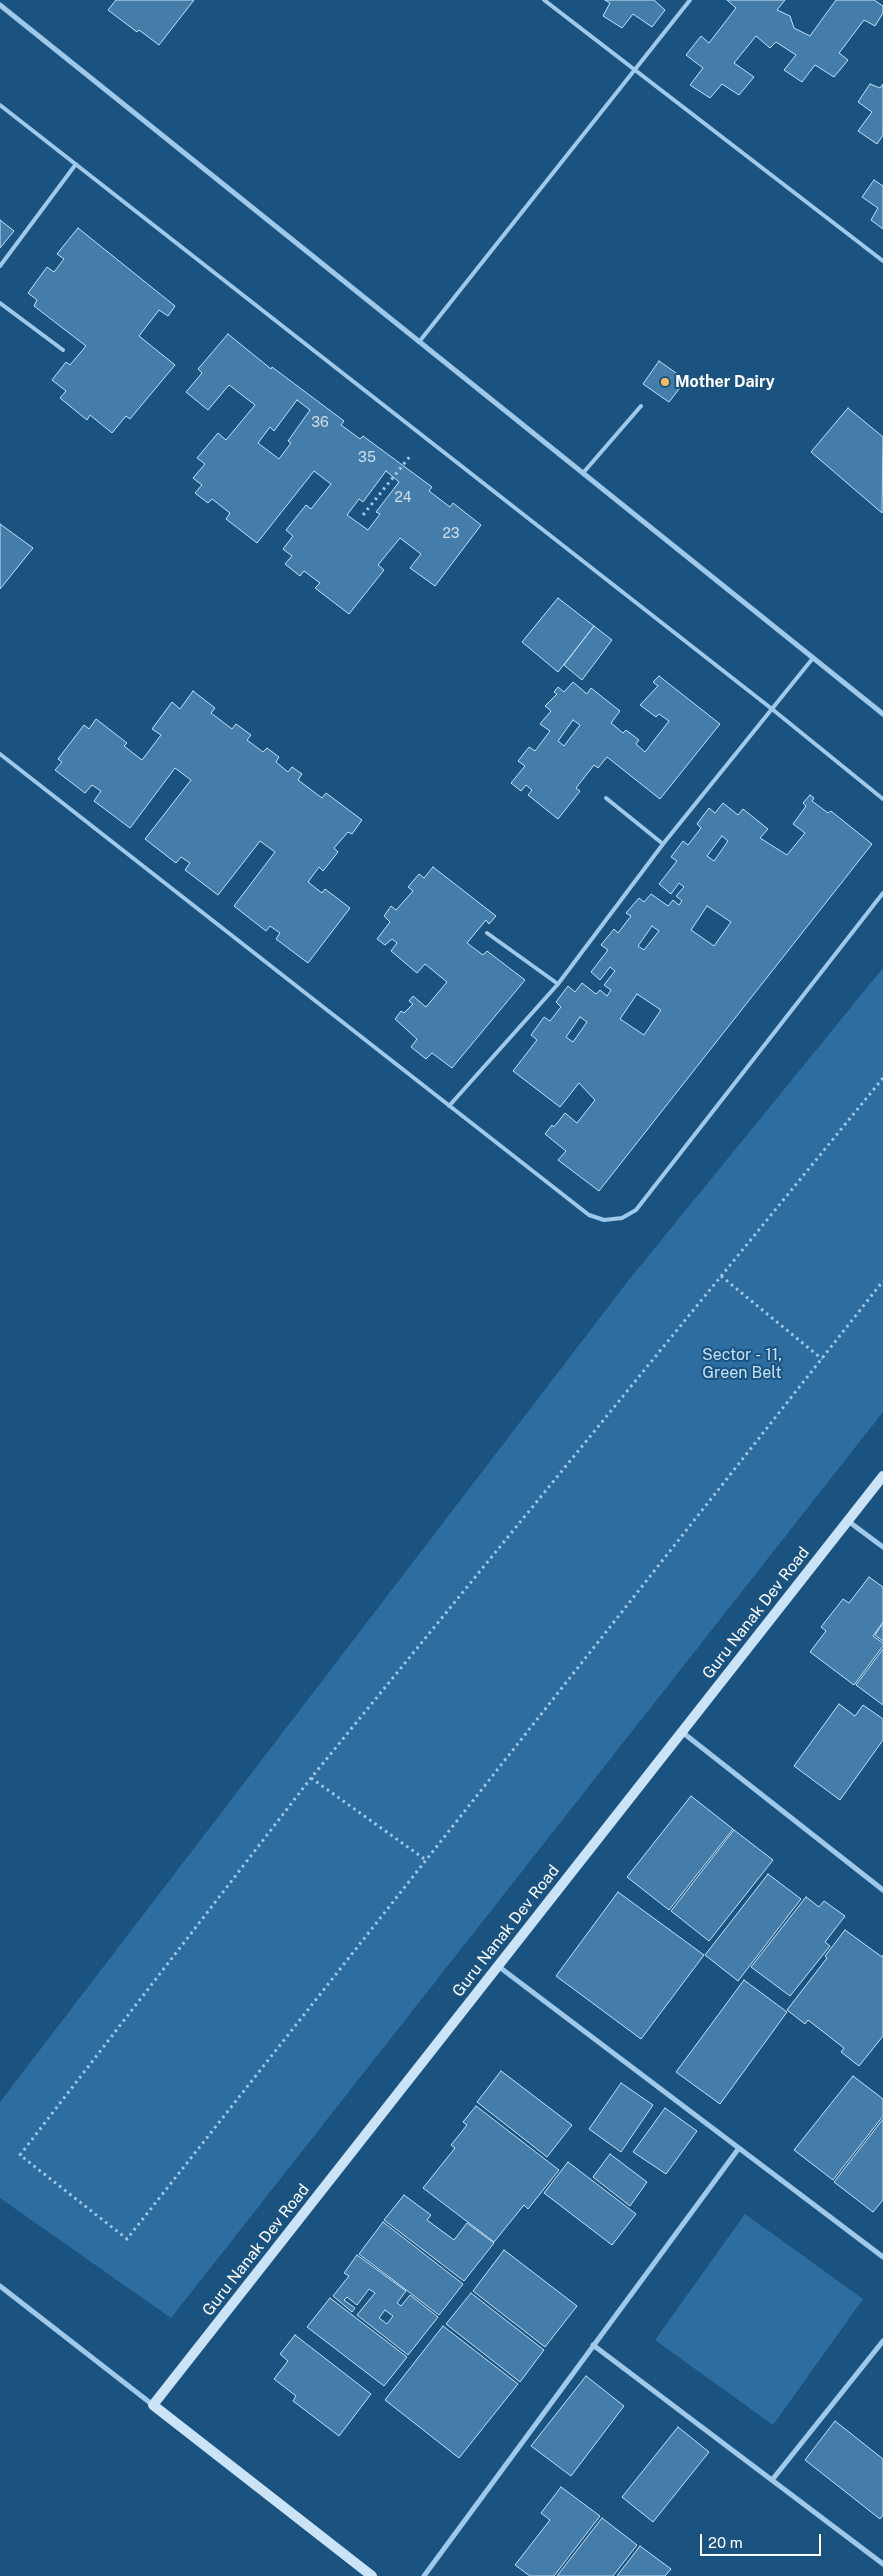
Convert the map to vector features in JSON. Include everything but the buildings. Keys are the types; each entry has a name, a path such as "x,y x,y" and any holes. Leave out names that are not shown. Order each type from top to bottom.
{"street":[{"path":"0,5 883,714"},
{"name":"Guru Nanak Dev Road","path":"153,2405 883,1476"},
{"path":"848,1520 883,1547"},
{"path":"682,1732 883,1890"},
{"path":"498,1966 883,2258"},
{"path":"424,2576 739,2148"},
{"path":"0,2286 372,2576"},
{"path":"772,2480 883,2341"},
{"path":"594,2345 883,2564"}],"lane":[{"path":"544,0 883,261"},
{"path":"419,342 690,0"},
{"path":"0,104 772,709 883,799"},
{"path":"0,266 76,164"},
{"path":"0,303 63,350"},
{"path":"583,473 641,406"},
{"path":"449,1106 558,984 664,844 814,658"},
{"path":"0,754 589,1215 604,1220 622,1218 636,1210 883,893"},
{"path":"606,798 664,844"},
{"path":"487,932 558,984"}],"path":[{"path":"363,515 425,437"},
{"path":"883,1078 311,1778 20,2155 127,2239 883,1281"},
{"path":"721,1276 822,1359"},
{"path":"311,1778 426,1860"}],"green space":[{"name":"Sector - 11, Green Belt","path":"883,968 883,1412 171,2318 0,2198 0,2102 628,1281"},
{"path":"745,2214 863,2299 773,2425 655,2340"}],"place":[{"name":"Mother Dairy","path":"665,382"}]}
